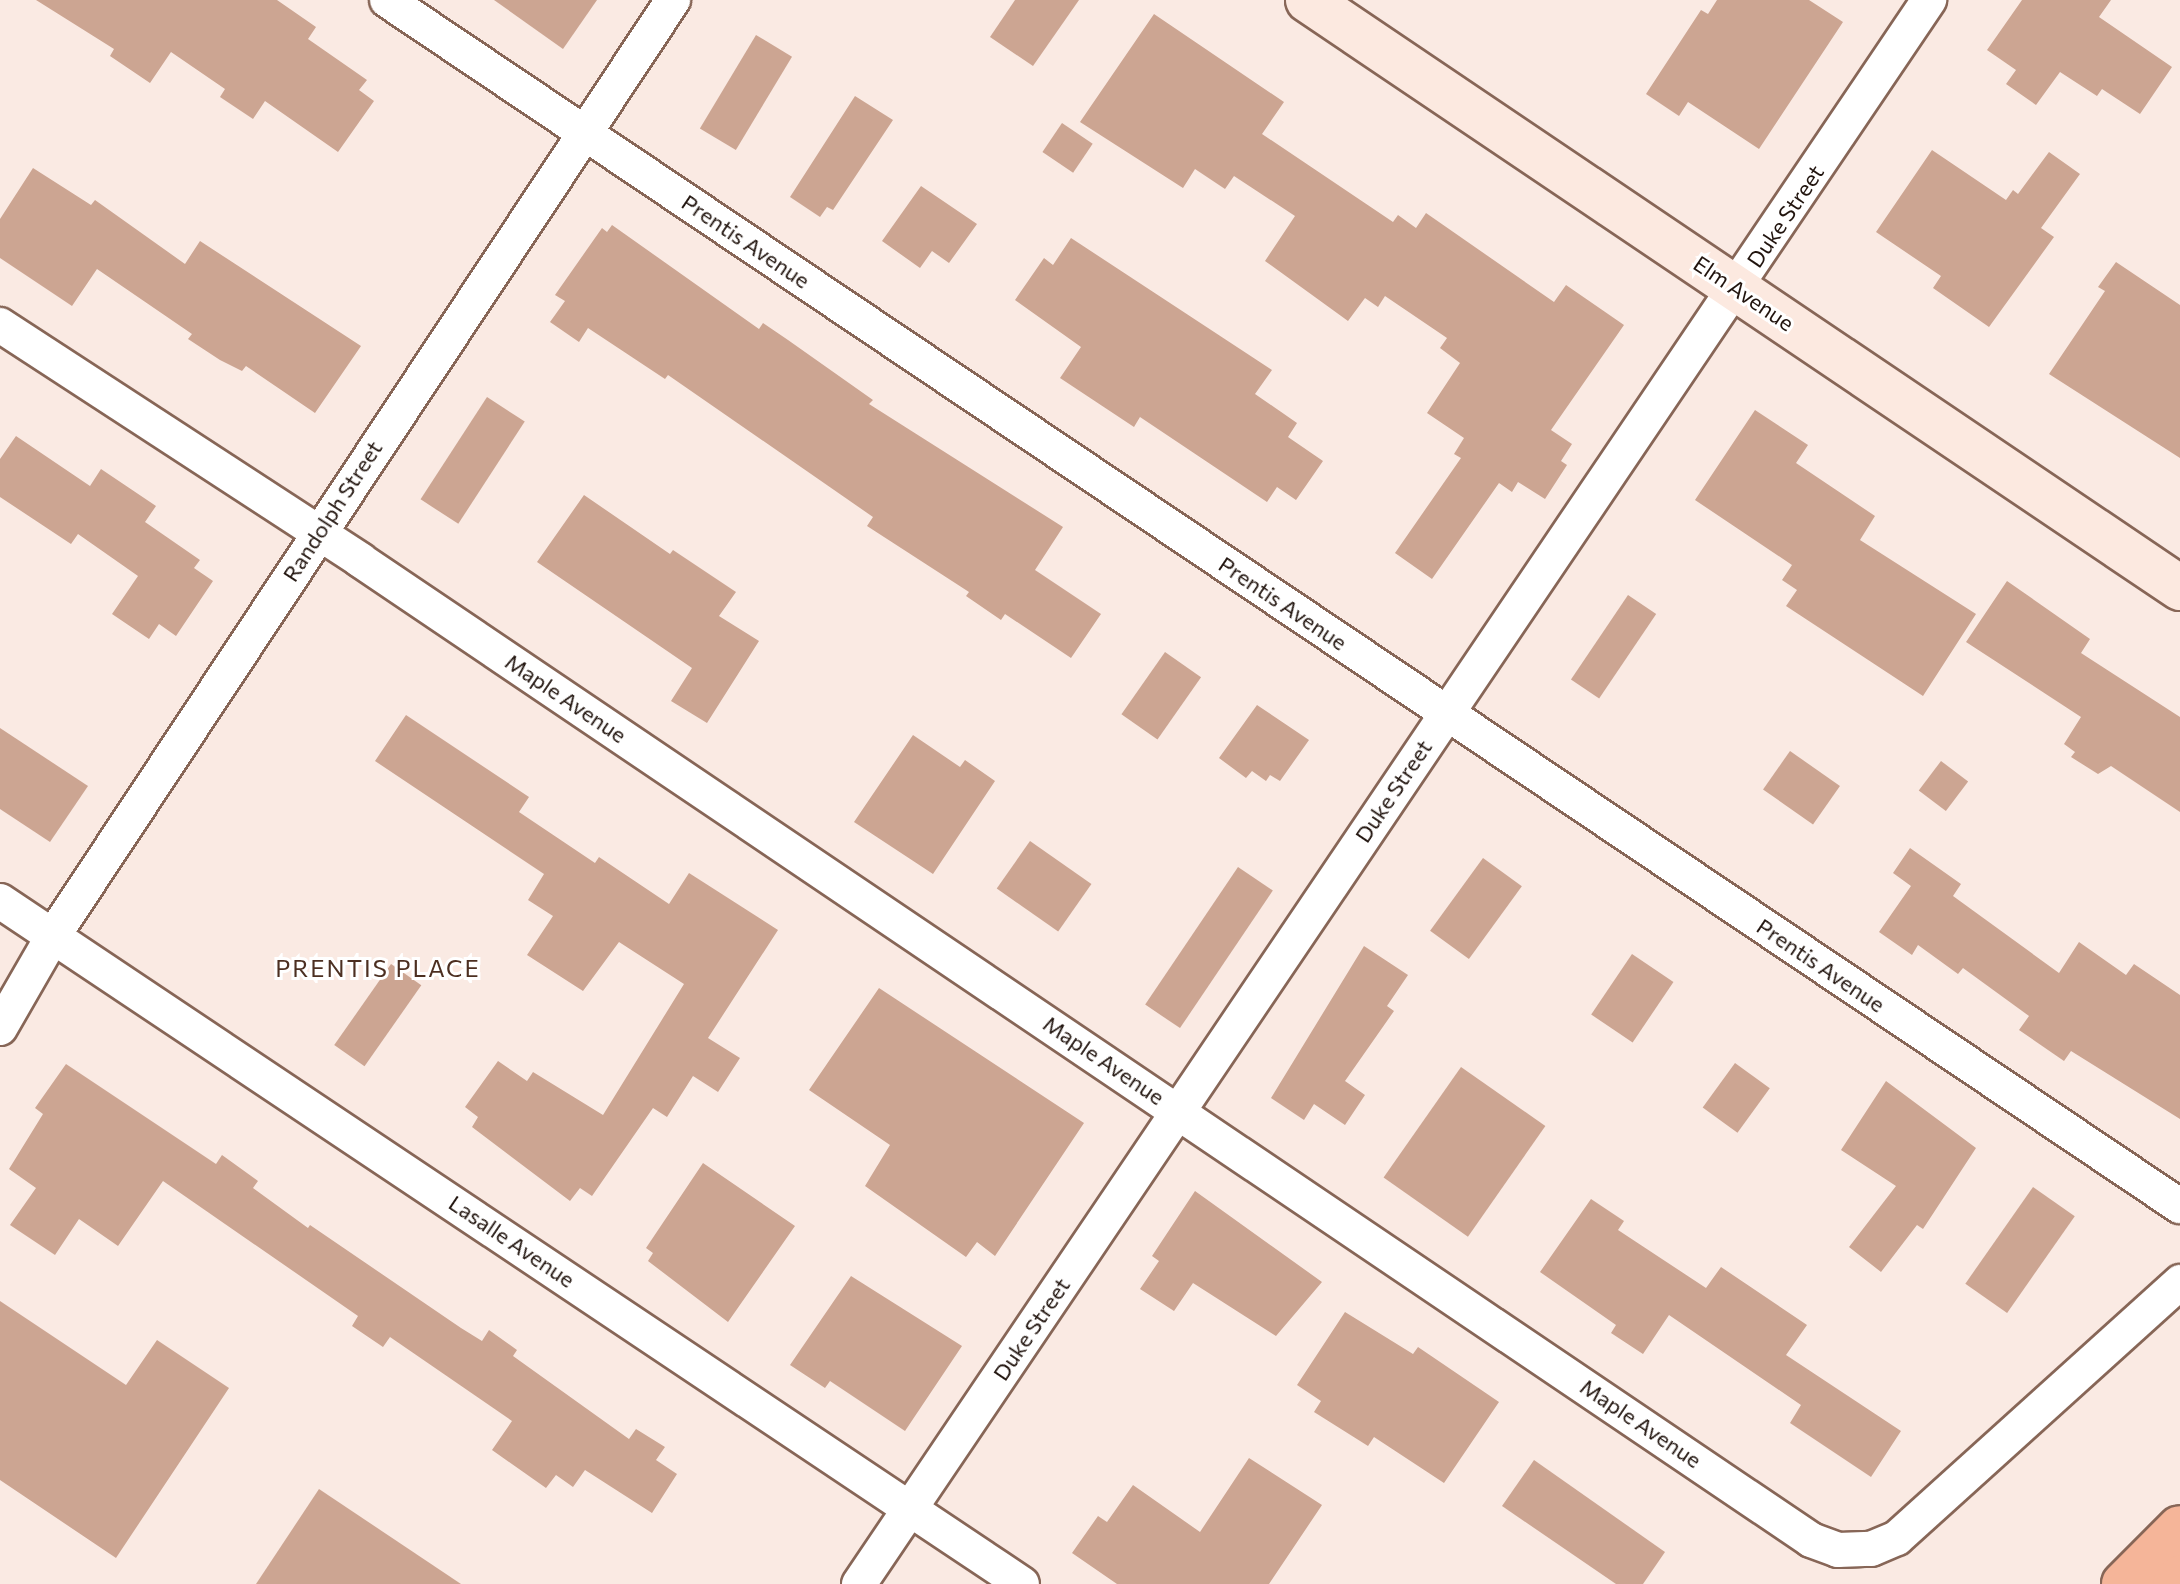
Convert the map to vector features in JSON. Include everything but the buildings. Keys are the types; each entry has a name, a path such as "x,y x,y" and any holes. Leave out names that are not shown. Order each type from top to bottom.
{"highway":[{"path":"2124,1584 2180,1528"},
{"path":"2175,1584 2180,1578"}],"main road":[{"name":"Elm Avenue","path":"1315,2 2180,588"}],"street":[{"name":"Prentis Avenue","path":"387,0 2180,1206"},
{"name":"Randolph Street","path":"0,1028 53,936 673,0"},
{"name":"Duke Street","path":"859,1584 1446,713 1738,288 1929,0"},
{"name":"Maple Avenue","path":"0,325 318,532 1179,1110 1811,1540 1838,1550 1871,1549 1897,1538 2180,1282"},
{"name":"Lasalle Avenue","path":"0,901 911,1506 1022,1584"}],"district":[{"name":"PRENTIS PLACE","path":"378,968"}]}
